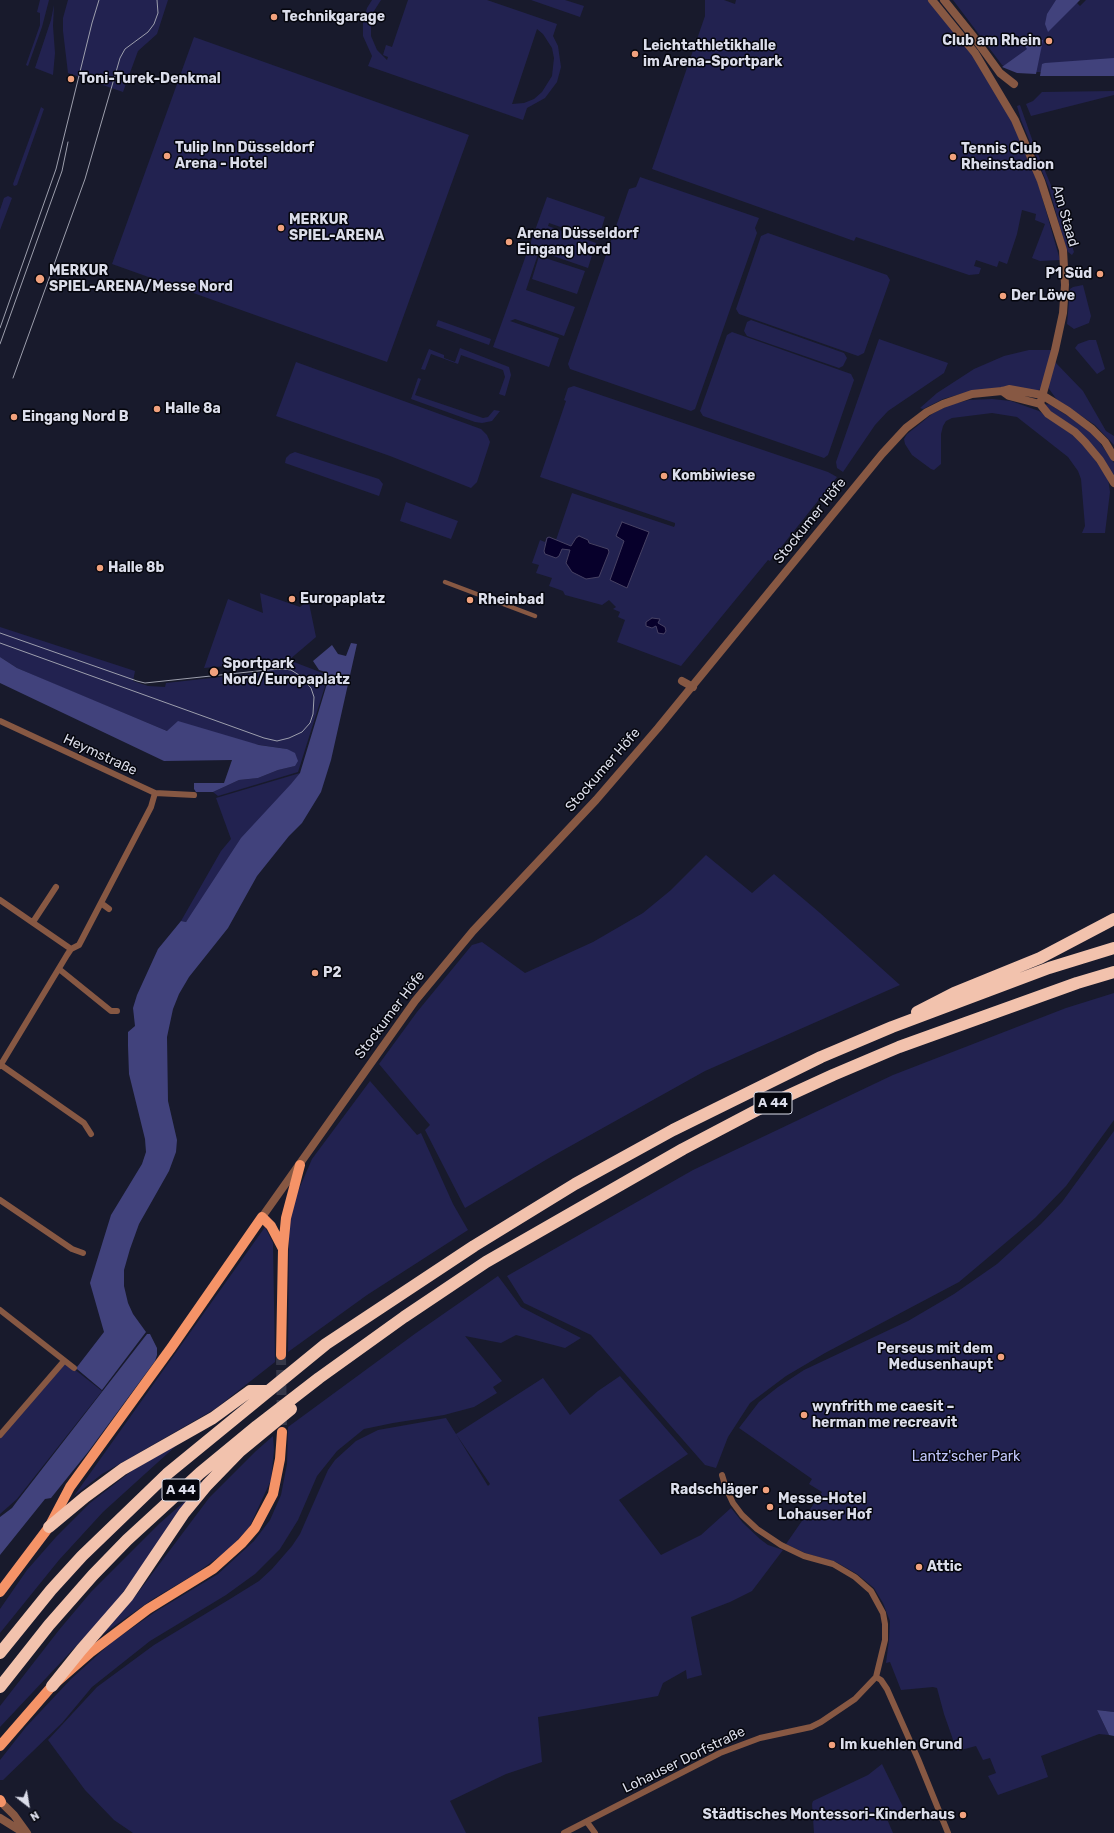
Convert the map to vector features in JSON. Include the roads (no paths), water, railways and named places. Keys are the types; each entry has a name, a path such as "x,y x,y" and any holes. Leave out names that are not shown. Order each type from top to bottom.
{"highway":[{"path":"892,1027 928,1005 1040,958 1085,936 1114,919"},
{"name":"A 44","path":"0,1653 52,1590 111,1528 167,1474 326,1344 474,1246 575,1184 673,1130 821,1057 892,1027 1050,968 1114,948"},
{"name":"A 44","path":"0,1687 49,1625 93,1575 166,1503 230,1448 319,1378 404,1317 486,1262 683,1149 759,1109 899,1047 1077,983 1114,972"},
{"path":"52,1686 128,1596 184,1513 207,1485 240,1451 271,1427 298,1402 319,1378"},
{"path":"49,1527 85,1497 123,1469 213,1418 250,1391 267,1391"}],"main road":[{"path":"281,1355 283,1249 286,1218 300,1165"},
{"path":"0,1592 49,1527 70,1487 262,1217 271,1226 283,1249"},
{"path":"0,1746 52,1686 91,1652 121,1627 213,1569 242,1543 255,1528 273,1494 280,1459 282,1432"}],"street":[{"name":"Am Staad","path":"932,0 971,47 1005,102 1024,138 1051,209 1063,250 1065,285 1063,313 1055,350 1040,404"},
{"path":"944,0 1000,73 1014,84"},
{"path":"1028,392 1045,384"},
{"name":"Stockumer Höfe","path":"262,1217 360,1078 430,984 473,931 604,792 693,687 882,454 906,428 927,412 943,404 972,394 1009,389 1042,396"},
{"name":"Stockumer Höfe","path":"1002,391 1009,396 1040,404"},
{"path":"1042,396 1080,419 1105,442 1114,457"},
{"path":"1040,404 1048,414 1070,428 1086,442 1100,460 1114,483"},
{"path":"445,582 535,616"},
{"path":"682,681 693,687"},
{"name":"Heymstraße","path":"0,721 155,793 194,795"},
{"path":"91,1134 84,1123 0,1065 71,949 79,945 150,806 155,793"},
{"path":"33,922 56,887"},
{"path":"0,900 71,949"},
{"path":"101,904 109,909"},
{"path":"59,969 111,1011 117,1011"},
{"path":"0,1200 72,1250 83,1253"},
{"path":"0,1310 74,1368"},
{"path":"0,1435 64,1361"},
{"name":"Lohauser Dorfstraße","path":"564,1833 720,1753 760,1738 811,1727 821,1722 855,1699 876,1677 885,1640 885,1624 882,1612 872,1591 855,1577 833,1564 804,1556 780,1545 757,1528 742,1515 733,1503 722,1475"},
{"path":"876,1677 881,1680 887,1689 918,1759 948,1833"},
{"path":"0,1801 27,1833"},
{"path":"0,1818 24,1833"},
{"path":"587,1822 595,1833"}],"tunnel":[{"path":"281,1355 282,1432"}],"tram line":[{"path":"0,328 56,169 99,0"},
{"path":"13,378 85,179 120,58 125,49 148,32 154,24 158,13 157,0"},
{"path":"0,344 62,171 68,142"},
{"path":"0,633 145,683 267,670 291,670 299,675 311,688 314,697 313,714 310,723 302,732 289,738 277,741 264,738 0,643"}],"place":[{"name":"Technikgarage","path":"274,17"},
{"name":"Club am Rhein","path":"1049,41"},
{"name":"Leichtathletikhalle im Arena-Sportpark","path":"635,54"},
{"name":"Toni-Turek-Denkmal","path":"71,79"},
{"name":"Tulip Inn Düsseldorf Arena - Hotel","path":"167,156"},
{"name":"Tennis Club Rheinstadion","path":"953,157"},
{"name":"MERKUR SPIEL-ARENA","path":"281,228"},
{"name":"Arena Düsseldorf Eingang Nord","path":"509,242"},
{"name":"P1 Süd","path":"1100,274"},
{"name":"MERKUR SPIEL-ARENA/Messe Nord","path":"40,279"},
{"name":"Der Löwe","path":"1003,296"},
{"name":"Halle 8a","path":"157,409"},
{"name":"Eingang Nord B","path":"14,417"},
{"name":"Kombiwiese","path":"664,476"},
{"name":"Halle 8b","path":"100,568"},
{"name":"Europaplatz","path":"292,599"},
{"name":"Rheinbad","path":"470,600"},
{"name":"Sportpark Nord/Europaplatz","path":"214,672"},
{"name":"P2","path":"315,973"},
{"name":"Perseus mit dem Medusenhaupt","path":"1001,1357"},
{"name":"wynfrith me caesit – herman me recreavit","path":"804,1415"},
{"name":"Radschläger","path":"766,1490"},
{"name":"Messe-Hotel Lohauser Hof","path":"770,1507"},
{"name":"Attic","path":"919,1567"},
{"name":"Im kuehlen Grund","path":"832,1745"},
{"name":"Städtisches Montessori-Kinderhaus","path":"963,1815"}],"park label":[{"name":"Lantz'scher Park","path":"966,1457"}]}
